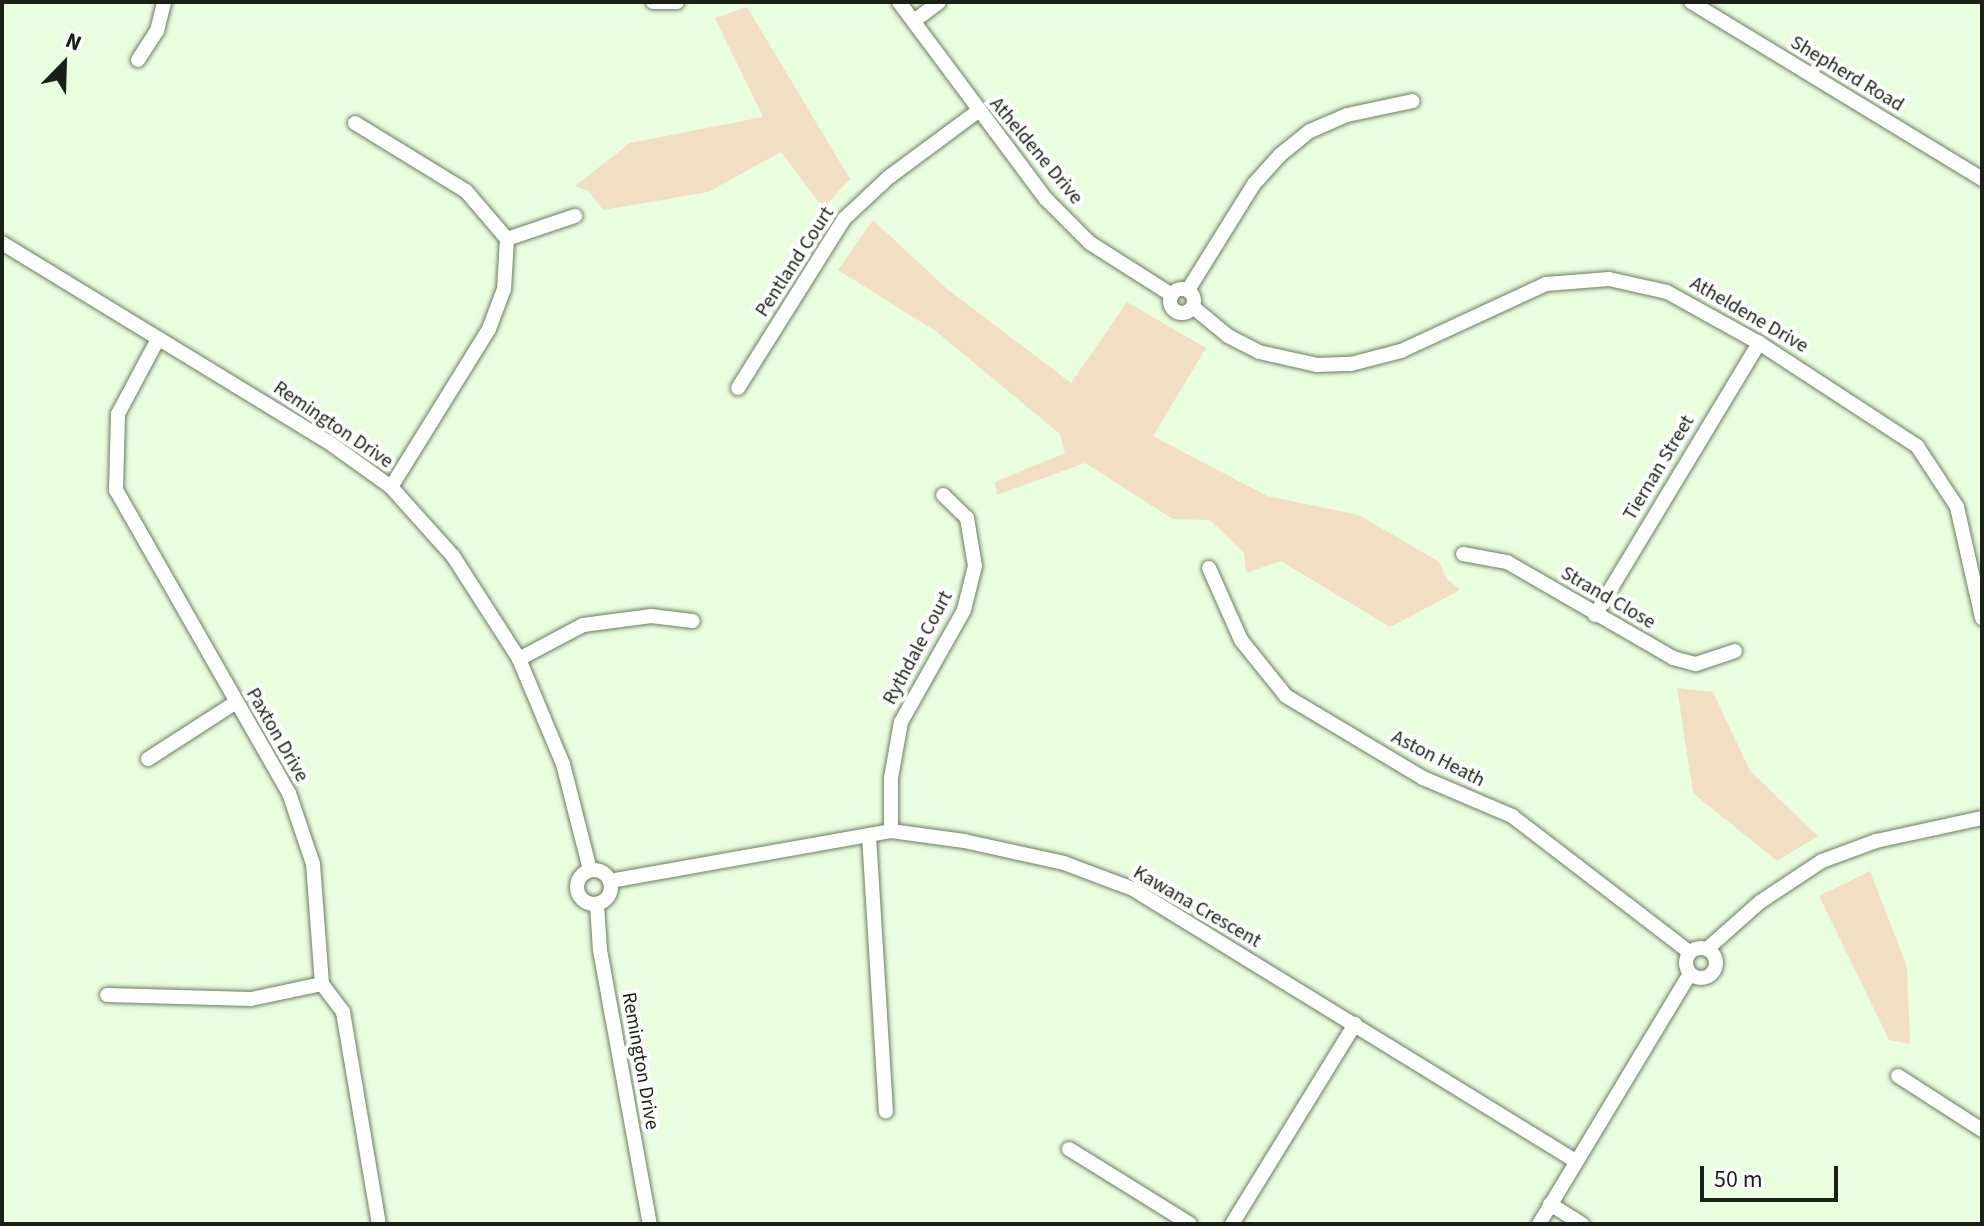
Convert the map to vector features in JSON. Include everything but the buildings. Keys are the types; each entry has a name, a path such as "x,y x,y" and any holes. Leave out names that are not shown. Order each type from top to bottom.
{"street":[{"path":"138,60 157,31 164,2"},
{"path":"653,2 677,2"},
{"name":"Atheldene Drive","path":"899,2 977,112 1046,199 1090,243 1172,295 1175,311 1193,307 1228,336 1259,352 1289,362 1351,364 1401,351 1546,284 1609,279 1667,292 1759,343 1917,446 1957,507 1977,571 1982,618"},
{"path":"914,21 939,2"},
{"name":"Shepherd Road","path":"1691,2 1982,179"},
{"path":"1172,295 1188,290 1254,184 1280,155 1310,131 1347,115 1413,101"},
{"name":"Pentland Court","path":"738,388 844,219 889,177 977,112"},
{"path":"355,123 466,191 507,239 504,289 489,329 391,487"},
{"path":"507,239 575,216"},
{"name":"Remington Drive","path":"2,243 327,441 391,487 453,556 519,659 563,764 590,870"},
{"path":"1188,290 1193,307"},
{"name":"Paxton Drive","path":"158,339 118,414 116,490 289,793 313,864 322,984 343,1012 379,1224"},
{"name":"Tiernan Street","path":"1595,615 1759,343"},
{"name":"Rythdale Court","path":"891,831 892,764 901,722 964,610 975,566 967,518 943,495"},
{"name":"Strand Close","path":"1463,554 1507,562 1673,658 1696,664 1735,651"},
{"name":"Aston Heath","path":"1209,568 1241,640 1286,696 1423,778 1512,816 1689,952"},
{"path":"519,659 583,625 651,616 693,621"},
{"path":"148,759 235,703"},
{"path":"1707,949 1715,957 1715,969 1701,978 1690,974 1685,964 1689,952 1707,949 1760,902 1822,861 1876,841 1982,818"},
{"name":"Kawana Crescent","path":"610,881 891,831 964,841 1064,863 1133,889 1574,1160"},
{"path":"869,835 886,1111"},
{"path":"590,870 602,871 610,881 608,898 597,905 577,893 579,877 590,870"},
{"name":"Remington Drive","path":"597,905 600,950 650,1224"},
{"path":"1539,1224 1574,1160 1690,974"},
{"path":"107,995 251,999 322,984"},
{"path":"1232,1224 1355,1024"},
{"path":"1898,1076 1982,1130"},
{"path":"1069,1149 1190,1224"},
{"path":"1550,1204 1582,1224"}],"shaded area":[{"path":"747,7 850,179 823,208 781,152 708,192 603,210 589,191 575,186 630,143 763,117 715,18"},
{"path":"873,220 947,289 1071,383 1127,302 1206,348 1153,436 1267,496 1359,515 1439,562 1447,579 1460,590 1390,627 1281,561 1246,573 1244,553 1210,520 1173,519 1085,463 997,495 995,482 1065,453 1060,434 937,332 838,270"},
{"path":"1677,688 1713,692 1750,771 1818,836 1777,861 1693,793"},
{"path":"1870,871 1907,967 1910,1044 1889,1040 1819,896"}]}
